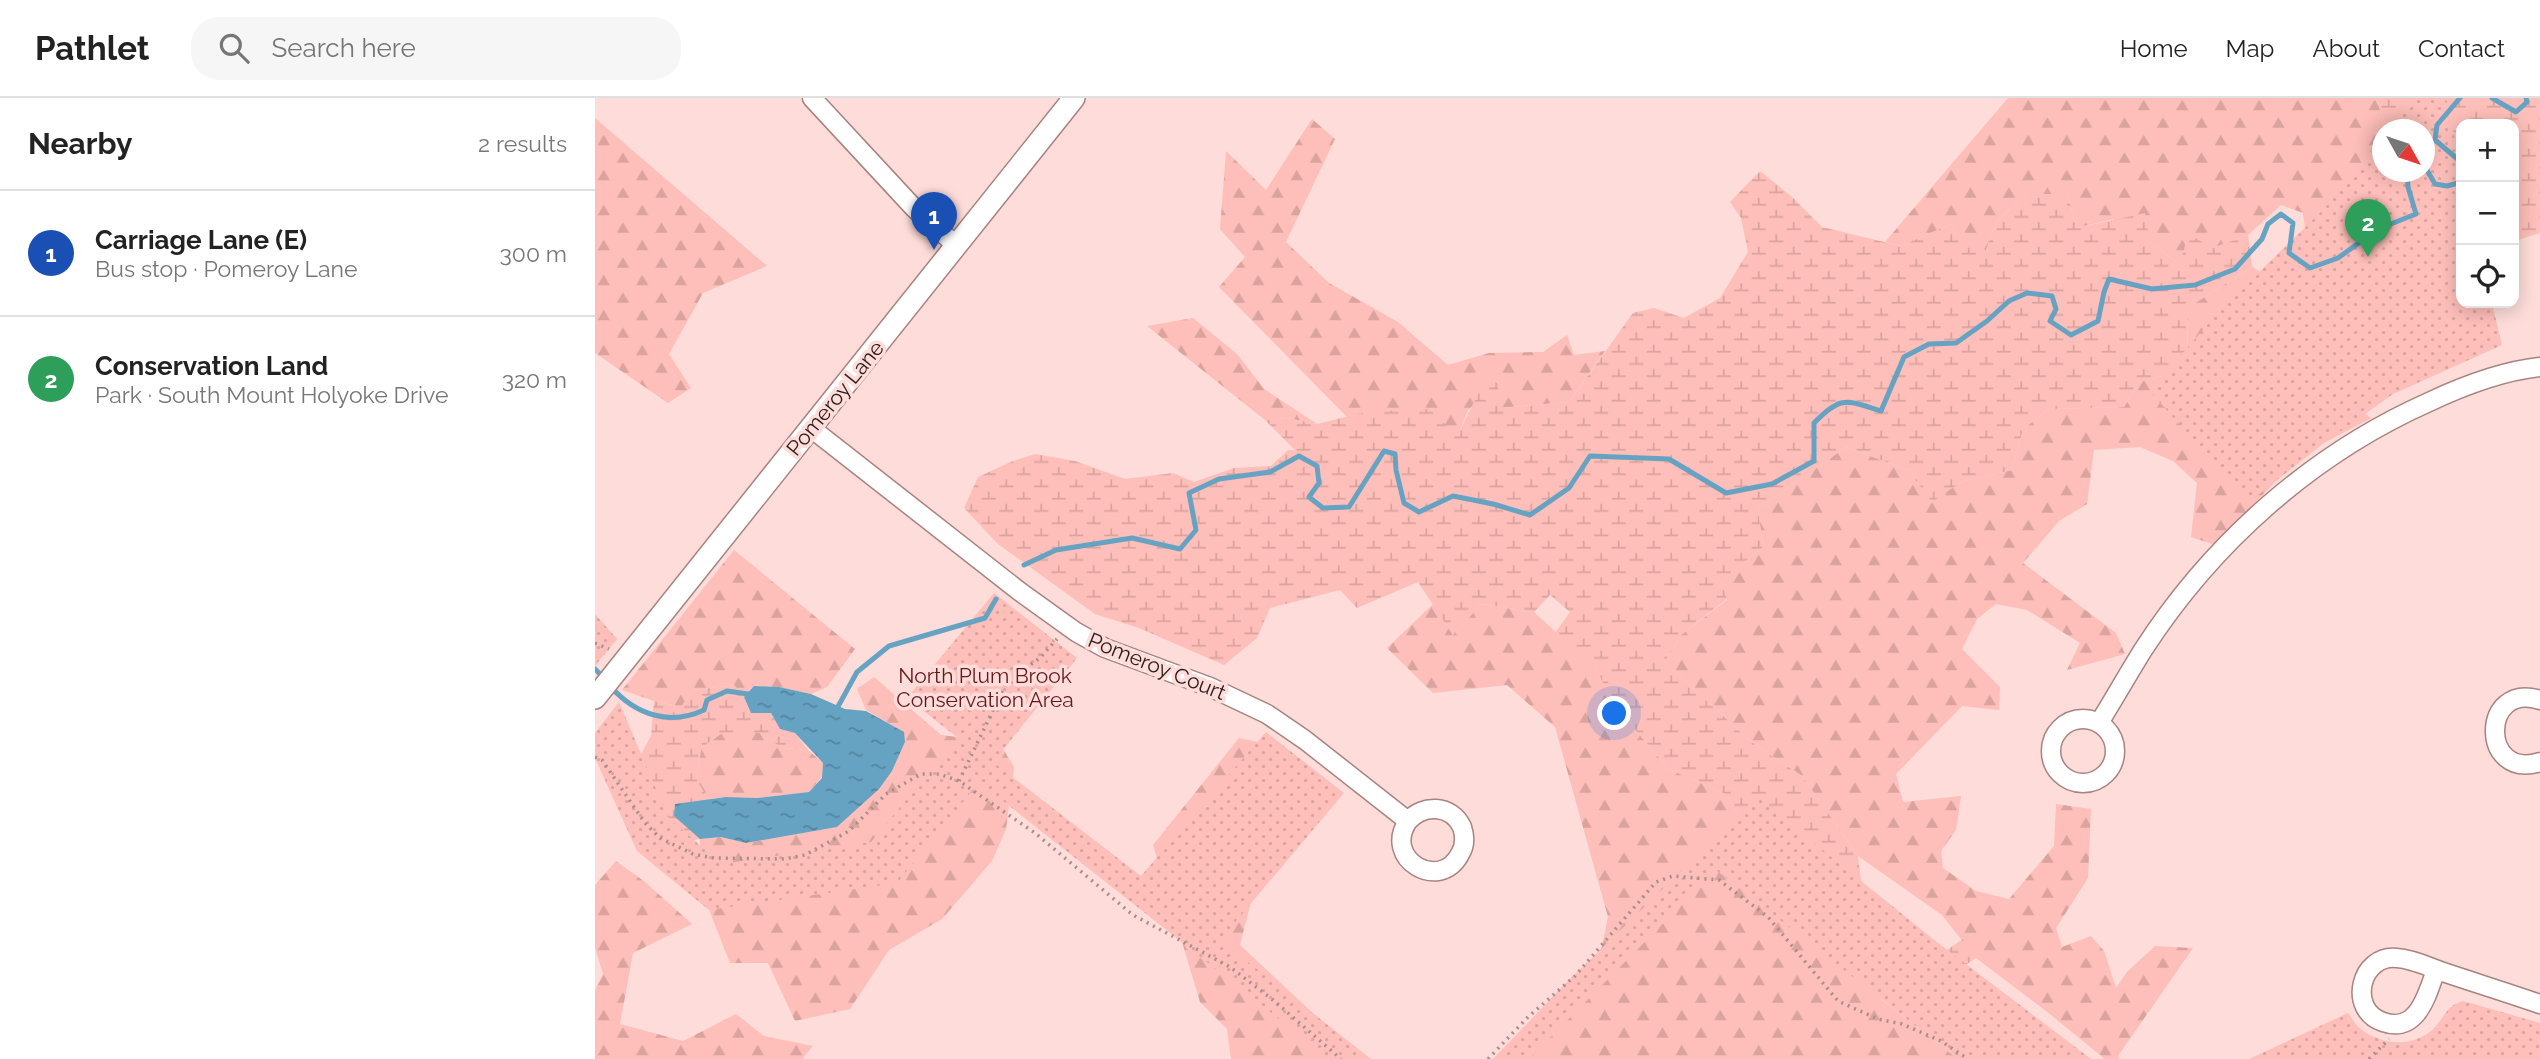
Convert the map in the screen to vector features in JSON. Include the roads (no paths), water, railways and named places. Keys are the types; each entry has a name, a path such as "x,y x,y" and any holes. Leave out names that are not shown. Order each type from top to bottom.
{"street":[{"path":"811,98 914,208 957,246"},
{"name":"Pomeroy Lane","path":"603,688 1074,98"},
{"path":"2099,723 2143,650 2171,611 2221,551 2277,497 2349,445 2408,411 2486,380 2518,370 2540,367"},
{"name":"Pomeroy Court","path":"811,428 1068,627 1105,648 1221,692 1267,714 1408,821"},
{"path":"2540,700 2524,697 2507,704 2496,719 2494,733 2500,750 2511,760 2524,764 2540,762"},
{"path":"2436,970 2424,1005 2411,1019 2401,1023 2383,1022 2365,1007 2361,984 2369,968 2379,961 2397,958 2436,970 2540,1004"}],"water":[{"path":"754,686 779,687 811,694 845,709 866,711 904,732 905,742 892,771 879,789 837,827 746,843 721,837 700,839 674,816 675,804 726,797 757,798 809,792 822,778 823,763 795,733 780,729 771,713 751,713 744,697"}],"waterway":[{"path":"2456,158 2435,140 2437,125 2460,98"},
{"path":"2492,98 2516,112 2527,102 2526,98"},
{"path":"1024,565 1056,550 1132,538 1180,549 1196,530 1189,493 1219,479 1270,472 1299,456 1317,466 1319,483 1309,497 1323,508 1349,507 1384,451 1395,454 1404,503 1419,512 1453,496 1530,515 1569,488 1590,456 1669,459 1726,493 1772,484 1814,461 1814,423 1823,414 1845,402 1881,411 1904,357 1929,344 1956,343 2009,301 2027,293 2052,296 2056,309 2050,321 2071,335 2098,321 2109,279 2152,289 2195,285 2235,269 2262,239 2268,224 2281,214 2293,223 2289,253 2310,268 2338,258 2378,229 2416,214 2408,182"},
{"path":"2434,182 2447,186 2458,182"},
{"path":"835,712 857,672 889,646 985,618 996,599"},
{"path":"595,669 605,679"},
{"path":"611,687 631,705 642,711 666,717 691,715 704,710 707,700 727,691 755,695"}],"place":[{"name":"Carriage Lane (E)","path":"934,250"},
{"name":"Conservation Land","path":"2368,257"}],"park label":[{"name":"North Plum Brook Conservation Area","path":"985,687"}]}
